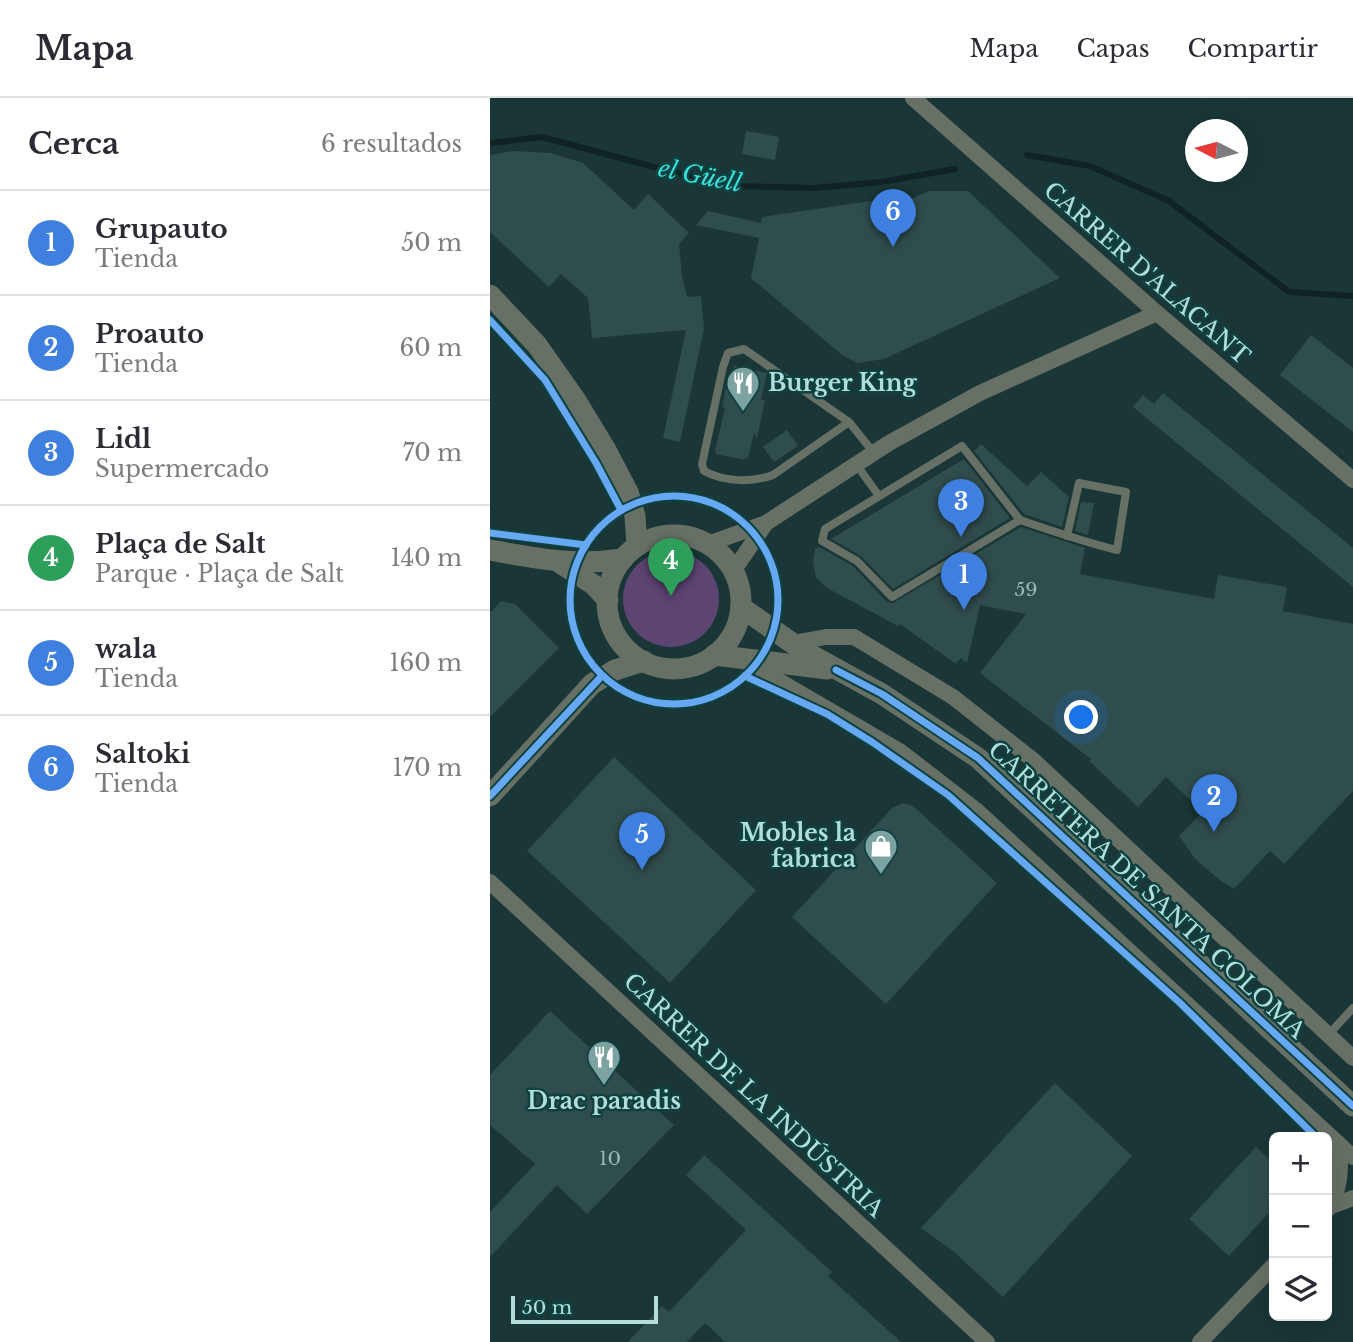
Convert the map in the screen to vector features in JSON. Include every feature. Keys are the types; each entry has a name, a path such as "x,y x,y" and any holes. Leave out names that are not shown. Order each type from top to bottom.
{"street":[{"name":"CARRER D'ALACANT","path":"913,98 1157,313 1353,480"},
{"path":"490,295 537,345 575,399 628,492 666,535"},
{"path":"708,544 766,523 935,416 1157,313"},
{"path":"628,492 635,516 630,553"},
{"path":"734,570 766,523"},
{"path":"666,535 691,536 708,544 723,555 734,570 740,588 741,607 734,631 724,647 698,664 680,668 661,667 644,661 624,646 614,630 607,600 611,581 630,553 647,540 666,535"},
{"path":"490,550 560,563 599,562 630,553"},
{"path":"560,563 586,580 607,600"},
{"name":"CARRETERA DE SANTA COLOMA","path":"741,607 793,643 882,694 978,758 1353,1107"},
{"path":"599,679 611,649 614,630"},
{"name":"CARRETERA DE SANTA COLOMA","path":"793,643 825,637 854,637 953,697 1033,760 1353,1058"},
{"name":"CARRETERA DE SANTA COLOMA","path":"715,655 836,670"},
{"name":"CARRETERA DE SANTA COLOMA","path":"743,657 901,752 975,810 1353,1157"},
{"path":"490,796 599,679 615,670 644,661"},
{"name":"CARRER DE LA INDÚSTRIA","path":"490,882 987,1342"},
{"path":"1332,1200 1339,1185 1341,1161 1338,1143"},
{"path":"1332,1207 1353,1198"},
{"path":"1200,1342 1269,1270"}],"lane":[{"path":"849,422 773,475 762,479 734,480 704,471 702,464 723,368 728,353 744,349 849,422 874,453"},
{"path":"1020,520 892,597 857,561 822,541 825,529 962,446 1020,520 1067,536 1117,550 1126,492 1079,483 1067,536"},
{"path":"856,464 879,496"},
{"path":"1328,1035 1353,1008"}],"shaded area":[{"path":"671,551 690,554 705,565 716,580 719,599 716,618 705,633 690,644 671,647 652,644 637,633 626,618 623,599 626,580 637,565 652,554"}],"building":[{"path":"746,131 779,137 775,160 742,154"},
{"path":"513,151 551,153 583,163 634,210 648,194 689,233 679,244 682,276 687,297 701,296 704,329 680,442 663,438 686,330 592,338 588,298 561,274 549,287 490,232 490,155"},
{"path":"929,191 968,191 1060,278 884,359 857,363 842,355 751,278 759,238 696,225 708,211 761,223 762,217 897,197 902,203"},
{"path":"1311,335 1353,368 1353,432 1280,375"},
{"name":"Burger King","path":"734,366 767,373 761,400 765,400 757,438 754,433 748,458 745,460 716,454 715,451 725,408 722,407 729,374 732,375"},
{"path":"1163,393 1353,548 1353,587 1133,407 1143,395 1154,404"},
{"path":"787,430 798,446 774,462 763,447"},
{"path":"981,444 1027,486 1041,472 1069,497 1062,527 1024,514 974,451"},
{"path":"964,459 1010,518 893,589 861,556 831,539"},
{"path":"1081,502 1094,503 1088,535 1075,531"},
{"path":"1021,527 1085,548 1080,574 1214,599 1218,575 1287,587 1283,611 1353,624 1353,791 1284,864 1270,851 1234,889 1221,881 1196,860 1179,836 1203,812 1166,777 1138,807 1089,761 1091,759 980,673 1026,614 980,605 967,663 961,658 956,664 900,624 898,626 827,588 816,578 813,562 815,549 819,547 853,566 887,602 893,603"},
{"path":"501,601 515,604 559,648 490,717 490,613"},
{"path":"614,757 756,890 670,983 527,851"},
{"path":"903,803 913,806 997,883 886,1004 792,917 892,808"},
{"path":"550,1011 674,1125 587,1214 557,1185 490,1257 490,1212 535,1164 490,1125 490,1075"},
{"path":"1055,1083 1132,1156 1003,1297 953,1251 921,1228"},
{"path":"1256,1147 1269,1159 1269,1212 1229,1256 1189,1219"},
{"path":"704,1155 832,1272 828,1276 901,1342 725,1342 705,1323 687,1342 628,1342 662,1306 669,1312 746,1230 686,1175"}],"waterway":[{"name":"el Güell","path":"490,143 542,137 725,186 815,188 881,182 955,169"},
{"name":"el Güell","path":"1027,155 1090,166 1169,201 1289,292 1353,296"}],"cycle path":[{"path":"490,320 545,380 596,463 621,510"},
{"path":"674,496 714,504 748,526 770,560 778,600 770,640 748,674 714,696 674,704 634,696 600,674 578,640 570,600 578,560 600,526 634,504 674,496"},
{"path":"490,533 586,545"},
{"path":"836,670 882,694 978,758 1353,1106"},
{"path":"745,676 827,714 948,795 1179,1002 1311,1132"},
{"path":"490,796 599,679"}],"place":[{"name":"Saltoki","path":"893,247"},
{"name":"Burger King","path":"743,413"},
{"name":"Lidl","path":"961,537"},
{"name":"Plaça de Salt","path":"671,596"},
{"name":"Grupauto","path":"964,610"},
{"name":"Proauto","path":"1214,832"},
{"name":"wala","path":"642,870"},
{"name":"Mobles la fabrica","path":"881,876"},
{"name":"Drac paradis","path":"604,1087"}]}
